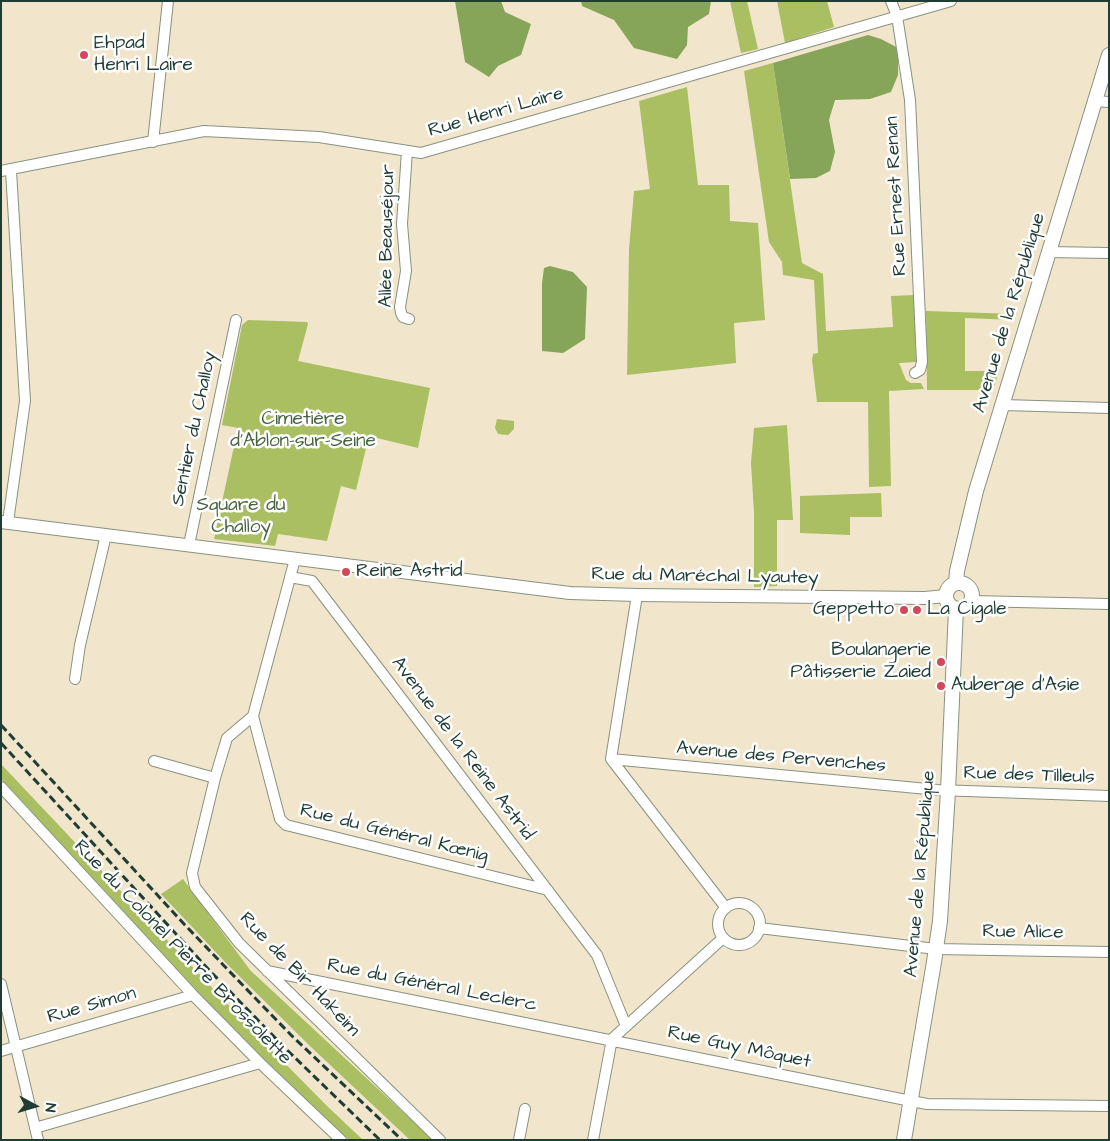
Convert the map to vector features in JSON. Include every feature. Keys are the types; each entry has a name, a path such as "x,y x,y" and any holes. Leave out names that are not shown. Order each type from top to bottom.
{"main road":[{"name":"Avenue de la République","path":"956,583 957,571 976,491 1109,55"},
{"path":"956,583 969,587 972,596 971,601 964,608 956,609 947,602 946,596 951,586 956,583"},
{"name":"Avenue de la République","path":"904,1140 940,921 956,609"}],"street":[{"path":"153,142 168,1"},
{"name":"Rue Ernest Renan","path":"891,1 897,16 910,100 922,362 920,370 914,373"},
{"name":"Rue Henri Laire","path":"6,171 204,131 319,137 421,153 951,1"},
{"path":"1094,101 1109,102"},
{"name":"Allée Beauséjour","path":"407,151 402,224 406,271 400,307 403,317 409,319"},
{"path":"5,522 25,401 6,171"},
{"path":"1048,252 1109,253"},
{"name":"Sentier du Challoy","path":"189,545 236,320"},
{"path":"1002,405 1109,408"},
{"name":"Rue du Maréchal Lyautey","path":"5,522 570,593 925,598 946,596"},
{"path":"75,680 80,644 106,535"},
{"path":"253,716 296,559"},
{"name":"Avenue de la Reine Astrid","path":"290,577 312,581 597,955 626,1026"},
{"path":"637,595 611,759 726,908"},
{"path":"971,601 1109,604"},
{"name":"Rue de Bir Hakeim","path":"253,716 227,738 215,778 192,873 196,887 234,936 267,971 440,1140"},
{"name":"Rue du Général Kœnig","path":"253,716 280,819 286,825 548,890"},
{"name":"Avenue des Pervenches","path":"611,759 948,791"},
{"path":"154,761 215,778"},
{"name":"Rue du Colonel Pierre Brossolette","path":"1,788 193,995 260,1063 341,1140"},
{"name":"Rue des Tilleuls","path":"948,791 1109,796"},
{"path":"741,904 755,911 759,928 752,941 736,945 723,938 719,931 718,922 720,915 726,908 741,904"},
{"name":"Rue Alice","path":"759,928 936,949 1109,952"},
{"path":"593,1140 612,1040 723,938"},
{"name":"Rue du Général Leclerc","path":"267,971 561,1029"},
{"path":"1,984 38,1140"},
{"name":"Rue Simon","path":"1,1050 193,995"},
{"name":"Rue Guy Môquet","path":"561,1029 911,1101 944,1104 1109,1106"},
{"path":"36,1128 260,1063"},
{"path":"519,1140 525,1109"}],"green space":[{"path":"455,1 501,1 505,12 531,24 521,55 498,66 489,77 465,62"},
{"path":"581,1 711,1 709,14 688,27 687,45 677,59 634,48 614,20 582,6"},
{"path":"730,1 747,1 758,49 741,53"},
{"path":"777,1 827,1 834,27 785,43"},
{"path":"868,35 898,48 898,75 891,92 870,99 835,100 829,120 835,152 830,171 816,178 790,179 773,63"},
{"path":"773,63 802,263 823,274 826,331 893,327 891,296 915,295 916,362 899,363 906,380 911,383 921,383 924,389 889,391 891,486 869,487 868,402 817,402 812,360 813,354 818,353 814,280 783,275 782,262 769,242 744,71"},
{"path":"687,87 698,185 729,185 730,221 758,223 765,320 734,323 736,363 627,375 629,249 634,191 650,189 639,101"},
{"path":"550,266 573,272 587,287 585,339 563,353 542,351 542,283 544,268"},
{"path":"926,311 1016,314 1014,320 965,318 965,371 999,371 993,390 927,390"},
{"name":"Cimetière d'Ablon-sur-Seine","path":"248,320 307,322 298,361 430,388 418,448 369,436 356,490 341,486 327,541 278,534 275,546 214,539 238,428 222,425 242,325"},
{"path":"497,419 514,421 514,429 508,435 498,434 495,428"},
{"path":"787,425 793,520 777,520 777,586 754,587 754,513 751,463 754,428"},
{"path":"881,493 882,517 850,517 850,535 800,533 800,496"},
{"path":"1,764 251,1029 363,1140 349,1140 304,1099 214,1010 1,779"},
{"path":"183,879 250,970 433,1140 410,1140 311,1047 226,963 161,894"}],"railway":[{"path":"1,725 184,924 257,1000 293,1037 402,1140"},
{"path":"1,743 210,971 287,1050 380,1140"}],"place":[{"name":"Ehpad Henri Laire","path":"84,55"},
{"name":"Reine Astrid","path":"346,572"},
{"name":"Geppetto","path":"904,610"},
{"name":"La Cigale","path":"917,610"},
{"name":"Boulangerie Pâtisserie Zaied","path":"941,662"},
{"name":"Auberge d'Asie","path":"941,686"}],"park label":[{"name":"Square du Challoy","path":"241,517"}]}
